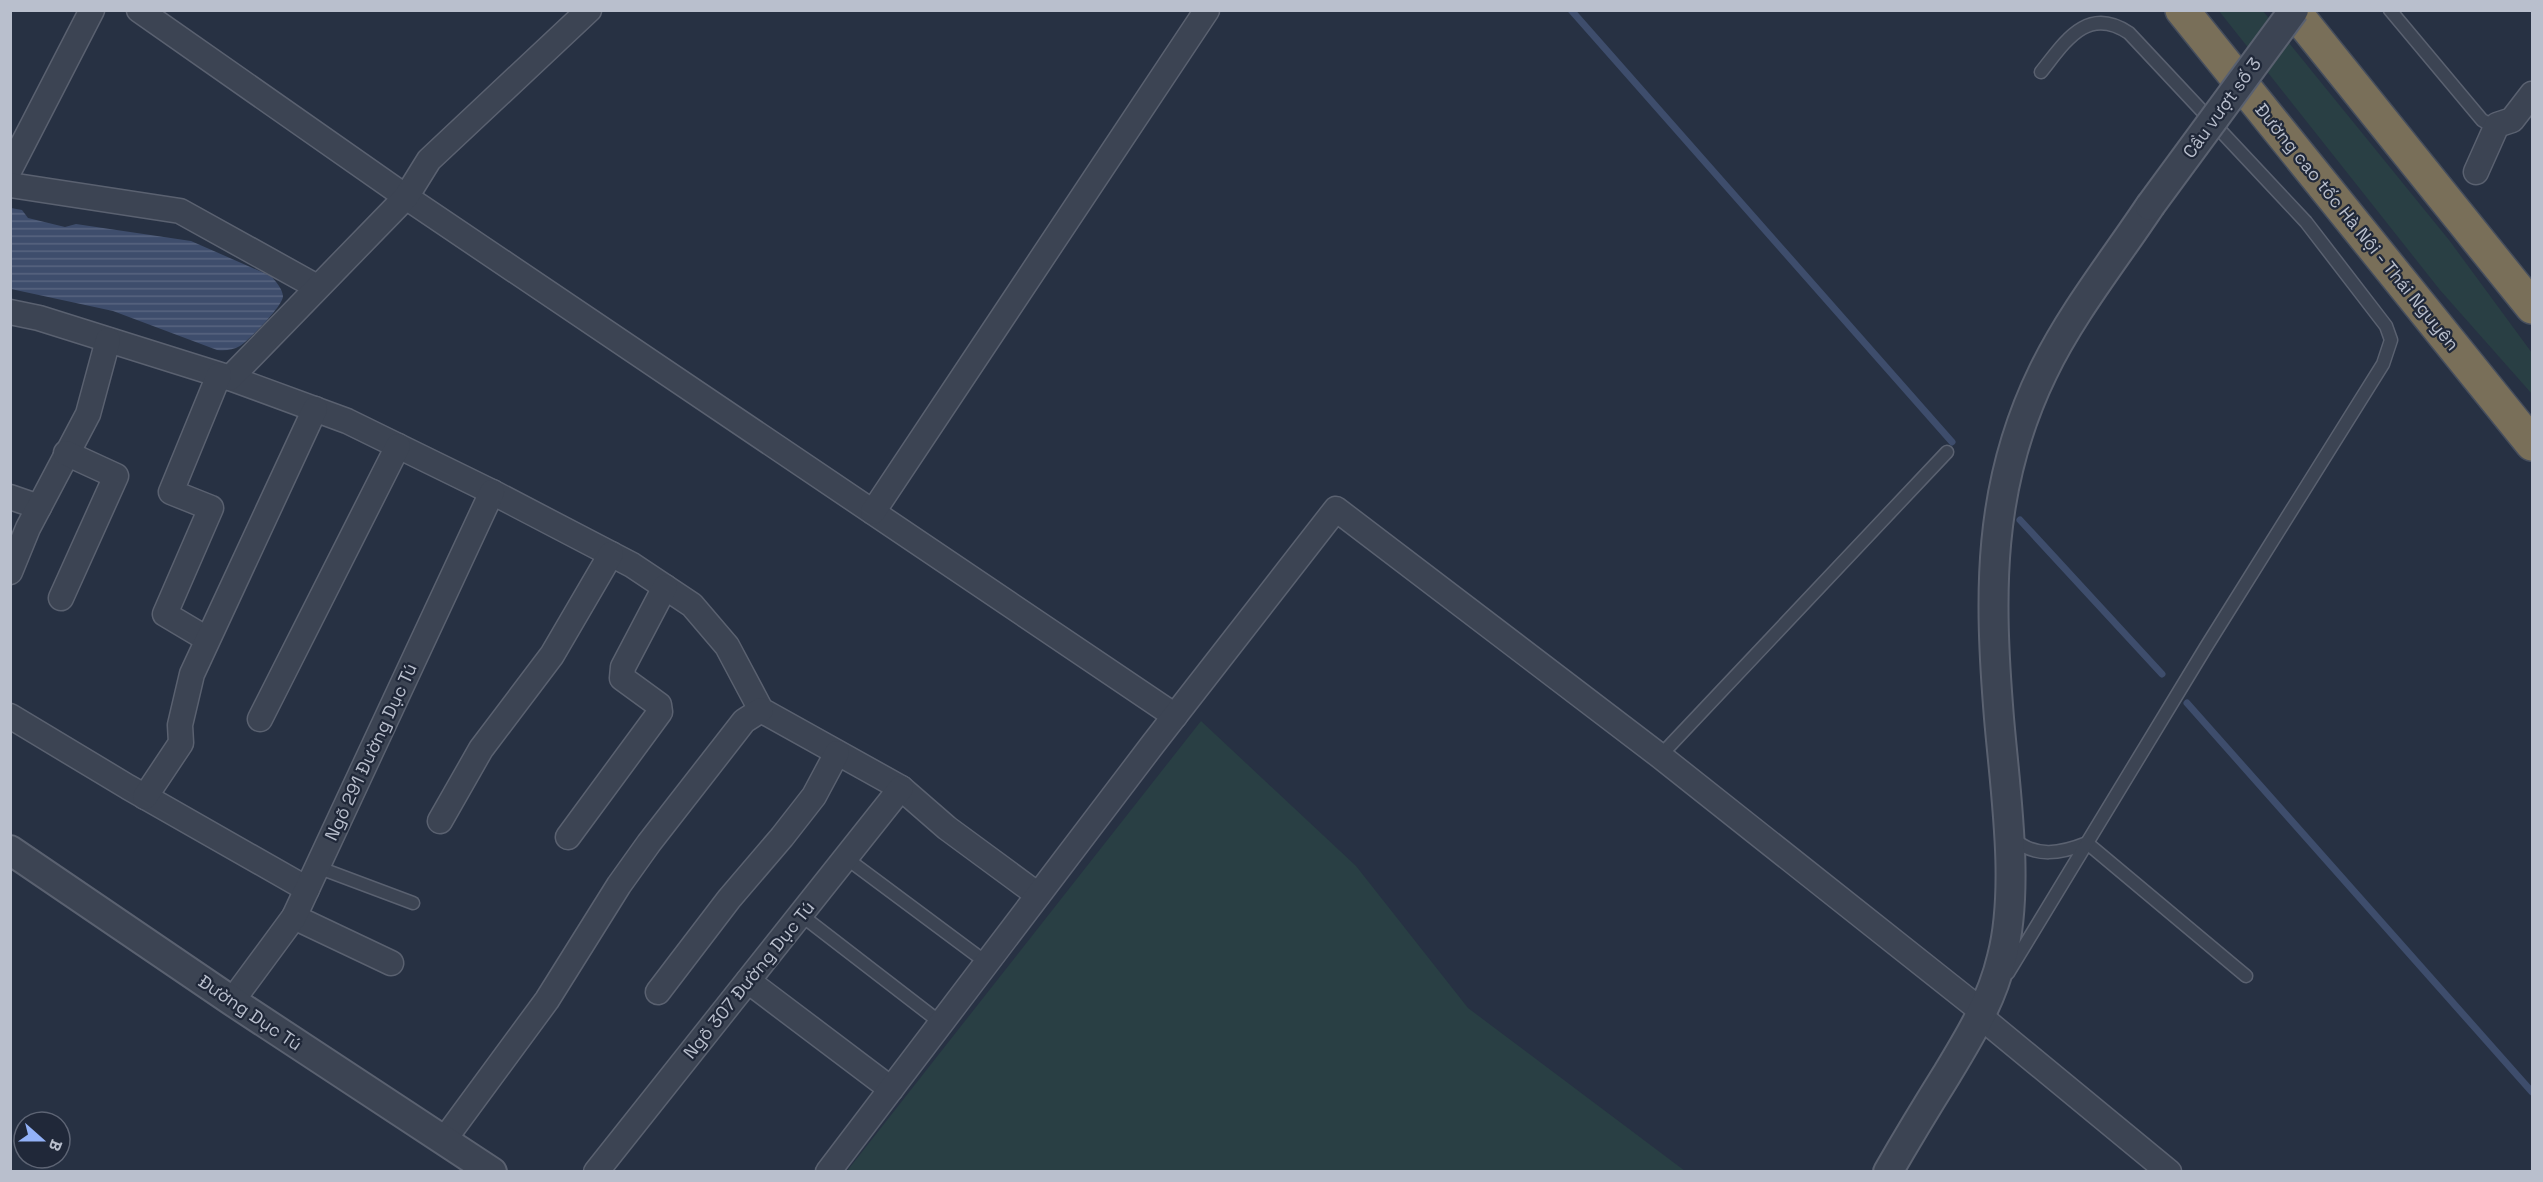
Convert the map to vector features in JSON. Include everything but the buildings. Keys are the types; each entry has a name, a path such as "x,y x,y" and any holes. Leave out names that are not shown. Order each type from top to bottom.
{"highway":[{"name":"Đường cao tốc Hà Nội - Thái Nguyên","path":"2182,10 2532,444"},
{"path":"2293,10 2532,307"}],"street":[{"path":"10,169 92,10"},
{"path":"139,10 406,197 1175,716"},
{"path":"207,639 165,614 211,508 171,492 224,376 406,197 429,160 589,10"},
{"path":"873,512 1207,10"},
{"name":"Cầu vượt số 3","path":"1888,1172 1982,1015 2003,956 2010,896 2008,833 1993,632 1994,546 2000,500 2014,449 2043,372 2076,317 2150,206 2293,10"},
{"path":"2476,172 2497,125 2512,120 2532,94"},
{"path":"10,184 180,211 317,286"},
{"path":"10,312 39,318 224,376 347,421 492,492 611,554 692,605 727,646 761,710 901,788 947,828 1038,896"},
{"path":"10,572 39,507 88,414 108,340"},
{"path":"145,797 181,743 180,725 183,704 192,674 315,409"},
{"path":"260,719 398,446"},
{"path":"61,598 116,476 66,453"},
{"name":"Ngõ 291 Đường Dục Tú","path":"232,1001 294,917 492,492"},
{"path":"10,497 39,507"},
{"path":"828,1172 1175,716 1336,509 1660,756 1982,1015 2169,1172"},
{"path":"440,821 481,749 552,655 611,554"},
{"path":"568,837 660,712 659,705 622,678 623,667 665,587"},
{"path":"444,1140 547,1000 648,843 744,721 761,710"},
{"path":"10,716 145,797 307,889"},
{"path":"658,992 729,899 783,837 807,804 837,753"},
{"name":"Ngõ 307 Đường Dục Tú","path":"596,1172 901,788"},
{"name":"Đường Dục Tú","path":"10,850 232,1001 492,1172"},
{"path":"294,917 390,963"},
{"path":"748,981 891,1089"}],"lane":[{"path":"2390,10 2482,120 2492,126 2497,125"},
{"path":"1982,1015 2206,647 2383,364 2391,340 2386,326 2306,222 2129,33 2109,23 2086,25 2061,46 2041,72"},
{"path":"1660,756 1947,452"},
{"path":"2008,833 2022,847 2045,853 2066,852 2087,843"},
{"path":"2087,843 2246,976"},
{"path":"846,858 987,963"},
{"path":"317,867 413,903"},
{"path":"801,915 941,1023"}],"green space":[{"path":"2219,11 2263,11 2449,240 2532,353 2532,394 2440,290"},
{"path":"1201,721 1356,866 1468,1008 1685,1171 847,1171"}],"water":[{"path":"11,208 22,210 28,218 65,227 76,224 191,241 271,276 281,290 282,301 265,322 240,346 229,350 217,350 113,311 11,289"}],"waterway":[{"path":"1571,10 1952,442"},
{"path":"2020,520 2162,674"},
{"path":"2187,703 2532,1092"}]}
